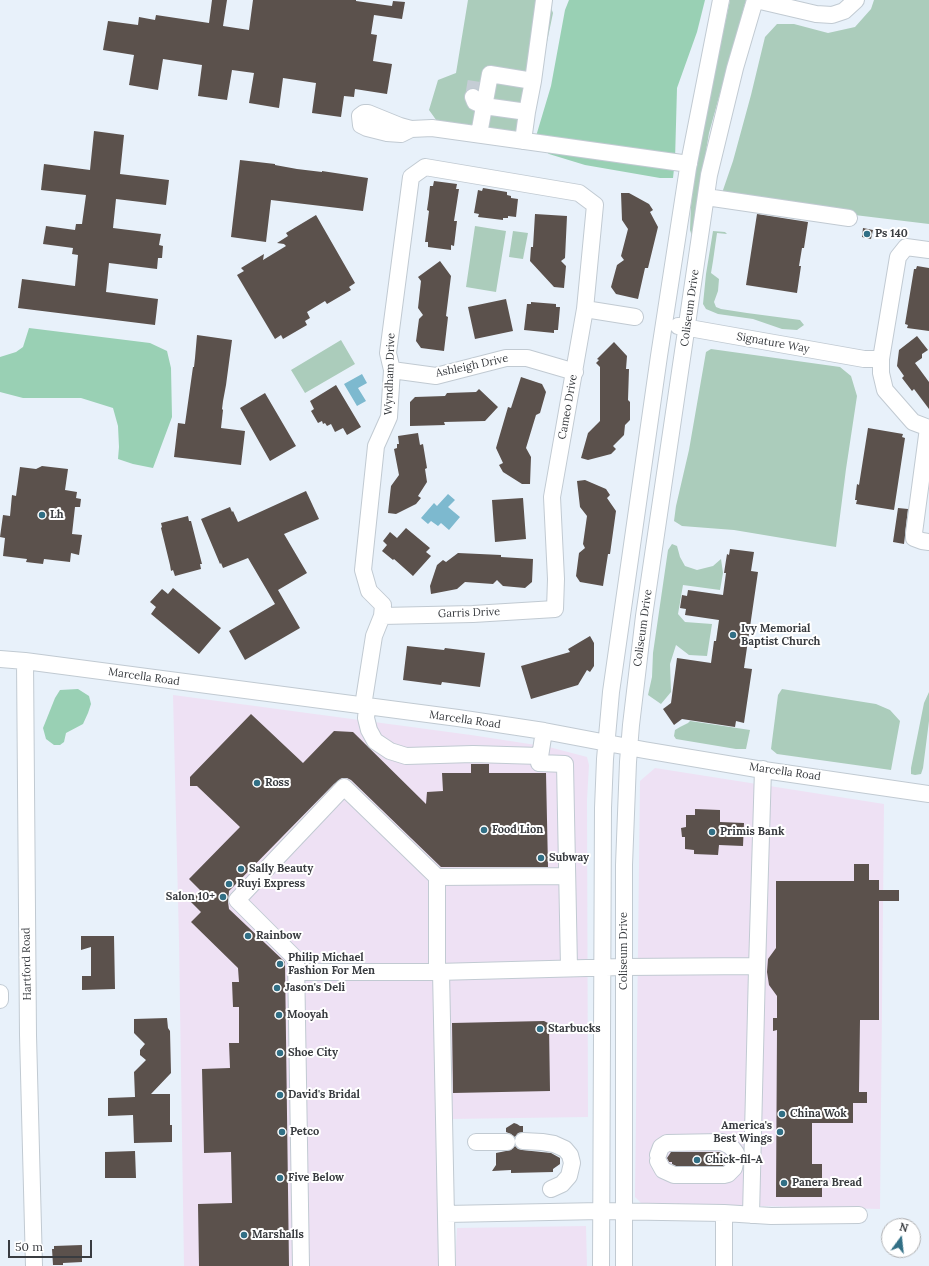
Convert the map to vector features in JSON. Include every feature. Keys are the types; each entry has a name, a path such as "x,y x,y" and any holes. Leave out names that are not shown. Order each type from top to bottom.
{"street":[{"path":"523,141 544,0"},
{"name":"Coliseum Drive","path":"601,1266 603,808 606,743 611,692 664,324 689,164 721,0"},
{"path":"755,0 816,14 832,15 844,11 856,0"},
{"name":"Coliseum Drive","path":"624,1266 624,865 630,748 637,674 644,616 709,175 735,68 755,0"},
{"path":"479,134 479,101 483,76 533,81"},
{"path":"479,101 527,112"},
{"path":"411,129 432,128 689,164"},
{"name":"Wyndham Drive","path":"382,616 383,605 369,591 363,570 376,446 389,417 392,370 388,352 412,177 425,167 579,193 595,205"},
{"path":"706,197 849,218"},
{"name":"Cameo Drive","path":"555,608 556,579 552,497 585,309 595,205"},
{"path":"929,250 906,247 898,257 881,359 881,373 885,390 913,422 928,428 914,538 929,542"},
{"path":"585,309 635,317"},
{"name":"Signature Way","path":"664,324 864,359 881,359"},
{"name":"Ashleigh Drive","path":"392,370 436,376 506,358 527,358 574,372"},
{"name":"Garris Drive","path":"382,616 473,614 555,608"},
{"path":"382,616 374,636 365,706 369,730 375,741 390,751 406,756 473,754 540,756"},
{"name":"Marcella Road","path":"0,659 25,661 458,718 544,731 630,748 929,794"},
{"name":"Hartford Road","path":"25,661 28,1059 34,1266"},
{"path":"544,731 539,763 565,764 569,968"},
{"path":"752,1215 763,769"},
{"path":"301,1266 296,959 237,900 344,787 436,877 446,1214 446,1266"},
{"path":"436,877 567,876"},
{"path":"296,972 439,972 569,968 757,966"},
{"path":"0,993 0,1000"},
{"path":"523,1141 554,1144 565,1149 570,1155 572,1163 569,1176 562,1184 551,1189"},
{"path":"476,1142 506,1142"},
{"path":"446,1214 601,1211 724,1213 771,1216 860,1215"},
{"path":"724,1213 724,1266"}],"shaded area":[{"path":"173,695 471,735 549,747 587,757 589,765 587,800 588,1117 450,1119 453,1266 184,1266 179,941"},
{"path":"655,768 884,804 880,1209 641,1203 635,1197 640,781"},
{"path":"586,1226 587,1266 456,1266 457,1228"}],"green space":[{"path":"468,0 548,0 553,13 537,90 526,123 514,133 439,124 429,110 438,80 456,73"},
{"path":"569,0 705,0 697,32 677,88 673,178 660,178 585,165 549,154 534,143 551,86 565,10"},
{"path":"730,0 746,0 709,133 692,236 690,230 691,205 698,151"},
{"path":"874,0 929,0 929,224 805,209 722,193 733,161 765,37 777,24 794,24 828,33 855,27 871,9"},
{"path":"475,226 506,231 496,292 466,287"},
{"path":"513,231 528,233 523,259 509,257"},
{"path":"713,231 725,232 727,234 717,233 711,273 719,279 718,291 714,302 716,307 721,309 800,320 804,325 797,330 782,329 753,319 718,314 706,309 703,304"},
{"path":"29,328 150,343 167,351 171,368 172,417 153,468 118,459 118,426 113,408 81,398 23,398 0,392 0,357 16,352 23,347"},
{"path":"341,340 355,364 305,393 291,370"},
{"path":"711,349 840,367 851,376 857,396 836,547 734,530 682,526 674,521 689,450 706,352"},
{"path":"672,544 677,546 680,557 685,566 697,570 713,566 721,559 723,573 720,590 683,585 678,614 685,622 712,624 707,656 689,655 676,645 670,664 671,692 661,704 648,695 652,677 653,653 668,550"},
{"path":"78,689 89,696 91,704 88,713 83,724 66,733 64,742 60,745 54,745 46,739 43,728 55,698 60,690"},
{"path":"782,689 876,704 890,710 900,721 891,770 777,754 771,749 778,695"},
{"path":"929,692 929,721 923,768 921,774 915,775 911,774 911,768 924,703"},
{"path":"690,721 750,730 746,749 736,749 676,739 674,736 675,730"}],"water":[{"path":"362,374 367,383 358,388 366,401 357,406 344,384"},
{"path":"448,494 455,500 448,507 460,517 449,530 441,523 438,526 431,521 428,524 421,518 434,503 437,506"}],"building":[{"path":"212,0 227,0 223,26 249,30 253,0 356,0 392,6 393,1 405,2 402,19 374,15 371,34 377,35 373,61 392,64 387,94 355,89 354,97 344,96 341,117 312,113 316,83 283,78 279,108 249,103 254,73 232,70 227,100 198,96 202,65 163,59 158,90 129,85 134,55 103,50 108,21 138,25 139,17 155,20 156,15 209,23"},
{"path":"94,131 124,135 120,174 169,180 166,205 116,199 113,228 161,234 159,245 163,246 162,258 158,258 157,269 109,263 106,292 158,299 155,325 18,308 22,279 75,286 78,255 72,254 73,248 43,244 46,226 75,230 76,224 82,224 86,195 41,190 44,164 90,170"},
{"path":"240,160 368,178 363,211 271,200 266,242 231,237"},
{"path":"434,181 457,184 456,189 459,189 454,221 457,221 454,246 451,245 451,250 428,247 428,242 425,242 429,211 427,210 430,186 433,186"},
{"path":"483,188 507,192 507,195 511,196 511,198 518,199 516,217 508,216 508,218 503,218 503,220 478,217 479,214 474,213 478,190 482,191"},
{"path":"621,193 629,193 649,204 653,210 650,212 658,227 648,268 645,268 638,299 616,294 611,287 617,265 624,260 621,256 628,229 622,220"},
{"path":"535,214 567,216 565,258 561,261 566,266 564,288 554,287 530,261 531,247 533,247"},
{"path":"757,214 808,222 804,248 802,248 799,266 801,266 797,293 746,285"},
{"path":"316,215 355,283 349,287 351,290 327,304 325,301 307,312 310,318 305,321 307,325 283,339 281,335 275,339 237,275 244,271 241,268 264,254 263,260 286,246 284,244 277,243 288,236 286,233"},
{"name":"Ps 140","path":"863,228 873,230 871,239 862,237"},
{"path":"440,261 451,276 446,316 448,317 444,351 421,348 416,341 419,319 423,315 418,308 421,281 418,277"},
{"path":"917,266 929,268 929,331 907,328 908,325 905,324 914,269 916,269"},
{"path":"506,299 513,331 475,339 468,307"},
{"path":"531,302 556,304 556,307 560,307 558,330 554,330 554,333 524,330 527,304 531,304"},
{"path":"197,335 232,340 222,409 221,428 245,431 241,465 174,457 178,423 185,424 194,367"},
{"path":"917,336 928,350 922,354 922,358 915,363 929,382 929,409 914,389 912,391 902,378 904,376 897,366 899,350"},
{"path":"614,342 627,356 626,369 629,369 628,400 630,402 630,420 625,425 624,435 613,446 616,449 611,454 588,460 581,458 588,433 600,421 600,367 596,363 599,360 597,359"},
{"path":"521,377 542,384 546,392 540,413 536,415 526,448 531,457 530,484 522,484 503,472 499,465 503,463 496,448 508,407 511,408"},
{"path":"336,385 361,427 347,435 343,428 335,432 331,424 327,426 325,423 323,424 322,421 318,423 311,411 314,409 310,401"},
{"path":"479,389 498,407 485,421 444,422 445,425 410,426 410,402 415,397 445,396 447,393 476,392"},
{"path":"265,393 296,446 270,461 240,408"},
{"path":"868,428 903,434 902,437 905,438 894,510 856,504 857,484 859,485"},
{"path":"418,433 420,445 423,444 427,468 425,469 427,482 418,496 421,498 416,504 396,514 388,513 391,486 399,475 394,449 397,448 397,444 399,444 398,436"},
{"name":"Lh","path":"42,466 68,469 65,490 77,492 76,498 81,499 80,507 75,507 72,534 82,535 79,555 71,553 70,562 44,559 43,564 26,562 27,559 3,556 5,538 0,537 3,515 10,516 12,495 16,496 20,467 36,469"},
{"path":"585,480 606,489 610,495 607,498 616,511 610,554 608,554 603,586 580,582 576,576 579,553 585,548 583,544 587,516 580,507 577,481"},
{"path":"306,491 319,519 284,534 307,573 278,590 300,628 245,660 229,631 275,604 248,558 223,568 201,519 230,507 238,522"},
{"path":"523,498 526,539 495,542 492,500"},
{"path":"898,508 908,509 904,544 893,542"},
{"path":"188,516 189,521 191,521 202,564 200,564 201,569 175,576 173,570 171,571 161,523"},
{"path":"406,528 430,548 426,552 431,556 413,576 394,559 393,560 382,551 387,545 383,541 390,532 397,538"},
{"name":"Ivy Memorial Baptist Church","path":"730,549 754,552 751,571 758,572 744,668 752,669 744,723 736,721 735,727 682,719 674,725 663,709 671,703 677,658 711,663 719,620 685,615 686,609 680,608 682,595 687,596 688,590 723,595 726,573 724,573 727,554 729,555"},
{"path":"458,553 501,555 501,557 533,559 532,582 525,588 503,586 497,580 493,584 465,582 457,589 431,594 430,586 437,565 443,560 446,562"},
{"path":"173,588 221,628 199,654 151,614 156,607 150,602 162,589 168,594"},
{"path":"590,636 594,643 594,666 590,672 587,670 578,685 531,699 521,666 570,652 568,649"},
{"path":"407,646 444,650 445,648 485,653 480,687 442,682 441,685 403,680"},
{"path":"251,714 303,763 334,731 353,732 426,804 427,792 443,791 442,773 471,773 471,764 489,764 489,773 546,773 548,867 441,867 351,780 342,778 334,784 229,891 229,909 285,962 289,1266 199,1266 198,1204 232,1203 231,1152 204,1153 202,1069 230,1068 229,1043 239,1043 239,1007 233,1007 232,982 239,982 238,968 191,922 201,912 190,901 200,890 189,879 240,827 197,786 190,786 190,777"},
{"name":"Primis Bank","path":"695,809 720,810 720,822 744,823 743,846 719,845 718,855 694,854 694,850 685,849 685,837 682,837 681,828 686,827 686,815 695,815"},
{"path":"854,864 869,864 869,880 879,880 879,890 899,890 899,901 879,901 879,1020 860,1020 859,1092 867,1092 867,1103 853,1103 853,1123 812,1123 812,1164 822,1164 822,1197 776,1197 777,1030 773,1031 773,1018 777,1018 777,996 769,985 767,972 768,959 776,948 776,881 854,881"},
{"path":"81,936 114,936 115,989 82,990 82,976 91,976 91,947 81,950"},
{"path":"167,1018 168,1028 170,1031 171,1073 151,1094 170,1094 170,1125 172,1125 172,1142 134,1143 133,1115 108,1116 108,1098 135,1097 134,1072 146,1060 140,1055 140,1050 145,1044 134,1033 134,1019"},
{"path":"544,1021 548,1023 549,1026 550,1091 453,1093 452,1023"},
{"path":"514,1123 523,1126 523,1132 518,1133 515,1137 506,1132 506,1128"},
{"path":"515,1146 522,1150 551,1153 560,1158 560,1164 553,1169 553,1172 511,1173 511,1170 492,1171 496,1165 496,1153 511,1150"},
{"path":"135,1151 136,1178 105,1178 105,1152"},
{"name":"Chick-fil-A","path":"671,1152 720,1152 723,1153 723,1157 726,1158 723,1166 676,1166 672,1164 672,1162 669,1162 667,1158"},
{"path":"82,1245 82,1262 53,1265 52,1249 54,1249 54,1246"}],"tunnel":[{"path":"473,97 476,79"}],"place":[{"name":"Ps 140","path":"867,234"},
{"name":"Lh","path":"42,515"},
{"name":"Ivy Memorial Baptist Church","path":"733,635"},
{"name":"Ross","path":"257,783"},
{"name":"Food Lion","path":"484,830"},
{"name":"Primis Bank","path":"712,832"},
{"name":"Subway","path":"541,858"},
{"name":"Sally Beauty","path":"241,869"},
{"name":"Ruyi Express","path":"229,884"},
{"name":"Salon 10+","path":"223,897"},
{"name":"Rainbow","path":"248,936"},
{"name":"Philip Michael Fashion For Men","path":"280,964"},
{"name":"Jason's Deli","path":"277,988"},
{"name":"Mooyah","path":"279,1015"},
{"name":"Starbucks","path":"540,1029"},
{"name":"Shoe City","path":"280,1053"},
{"name":"David's Bridal","path":"280,1095"},
{"name":"China Wok","path":"782,1114"},
{"name":"Petco","path":"282,1132"},
{"name":"America's Best Wings","path":"780,1132"},
{"name":"Chick-fil-A","path":"697,1160"},
{"name":"Five Below","path":"280,1178"},
{"name":"Panera Bread","path":"784,1183"},
{"name":"Marshalls","path":"244,1235"}]}
